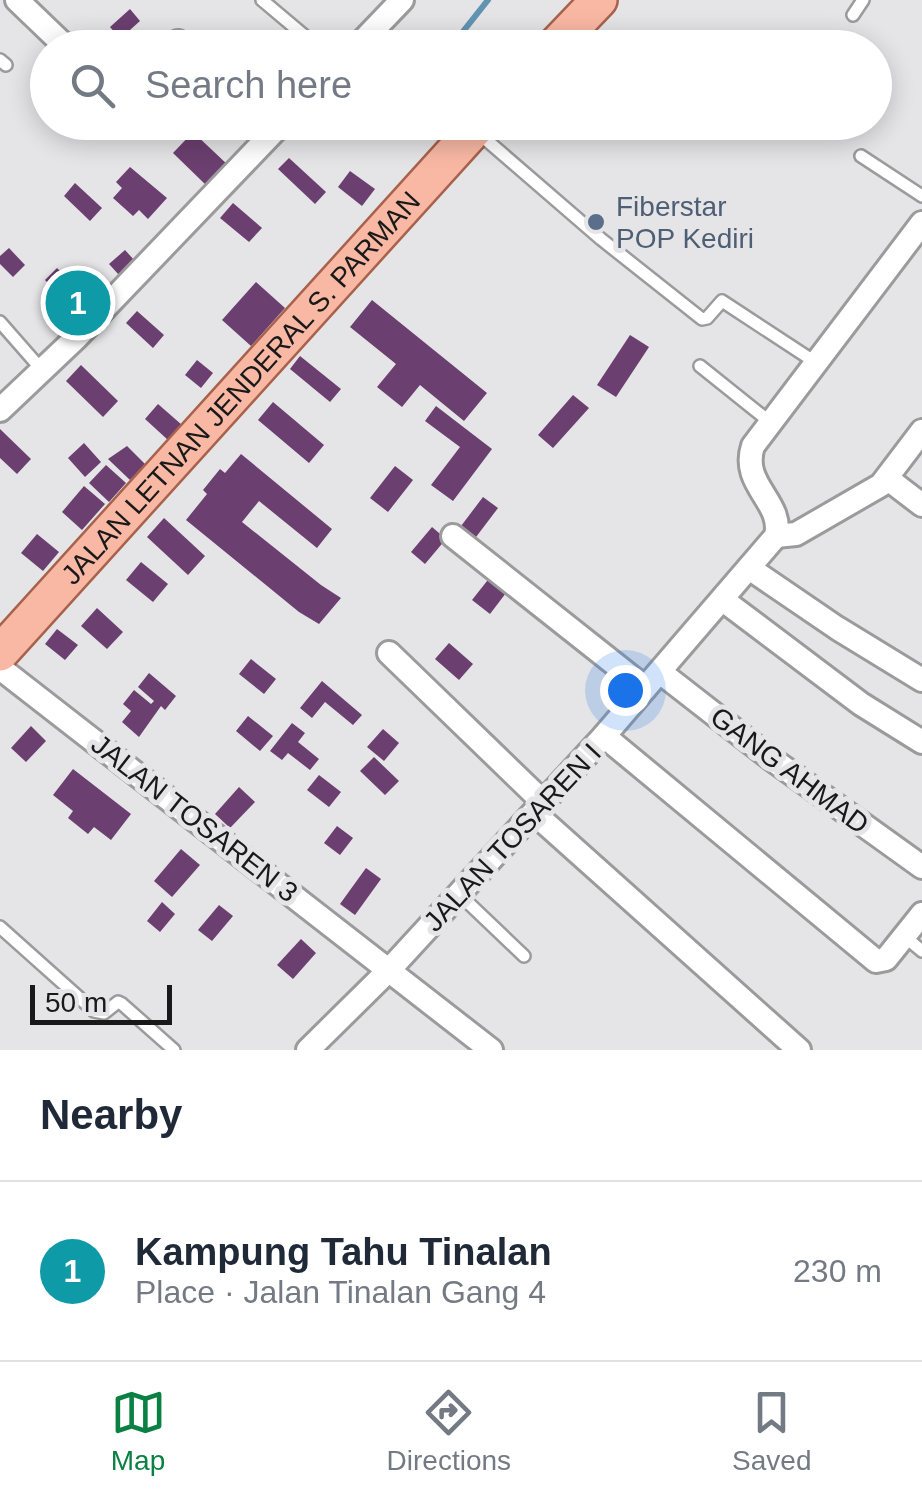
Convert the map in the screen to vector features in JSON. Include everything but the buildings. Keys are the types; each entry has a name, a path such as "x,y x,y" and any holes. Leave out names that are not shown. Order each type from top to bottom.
{"main road":[{"path":"570,30 599,0"},
{"name":"JALAN LETNAN JENDERAL S. PARMAN","path":"0,653 465,140"}],"street":[{"path":"17,0 48,30"},
{"path":"373,30 402,0"},
{"path":"0,410 260,140"},
{"path":"922,223 753,446 749,467 774,513 776,536 796,534 888,479 922,431"},
{"path":"888,479 922,505"},
{"name":"GANG AHMAD","path":"452,536 922,867"},
{"name":"JALAN TOSAREN I","path":"308,1050 390,968 604,736 776,536"},
{"path":"750,568 922,680"},
{"path":"723,600 862,704 922,742"},
{"path":"388,653 539,807 799,1050"},
{"name":"JALAN TOSAREN 3","path":"0,668 491,1050"},
{"path":"604,736 876,961 913,944 922,914"}],"lane":[{"path":"262,0 298,30"},
{"path":"854,15 863,0"},
{"path":"493,140 601,239 702,320 722,300 815,362"},
{"path":"862,156 922,196"},
{"path":"0,322 42,370"},
{"path":"700,366 770,422"},
{"path":"459,894 524,956"},
{"path":"0,928 94,1010 104,1013 118,1002 122,1004 174,1050"}],"waterway":[{"path":"464,30 488,0"}],"place":[{"name":"Fiberstar POP Kediri","path":"596,222"},
{"name":"Kampung Tahu Tinalan","path":"78,303"}]}
